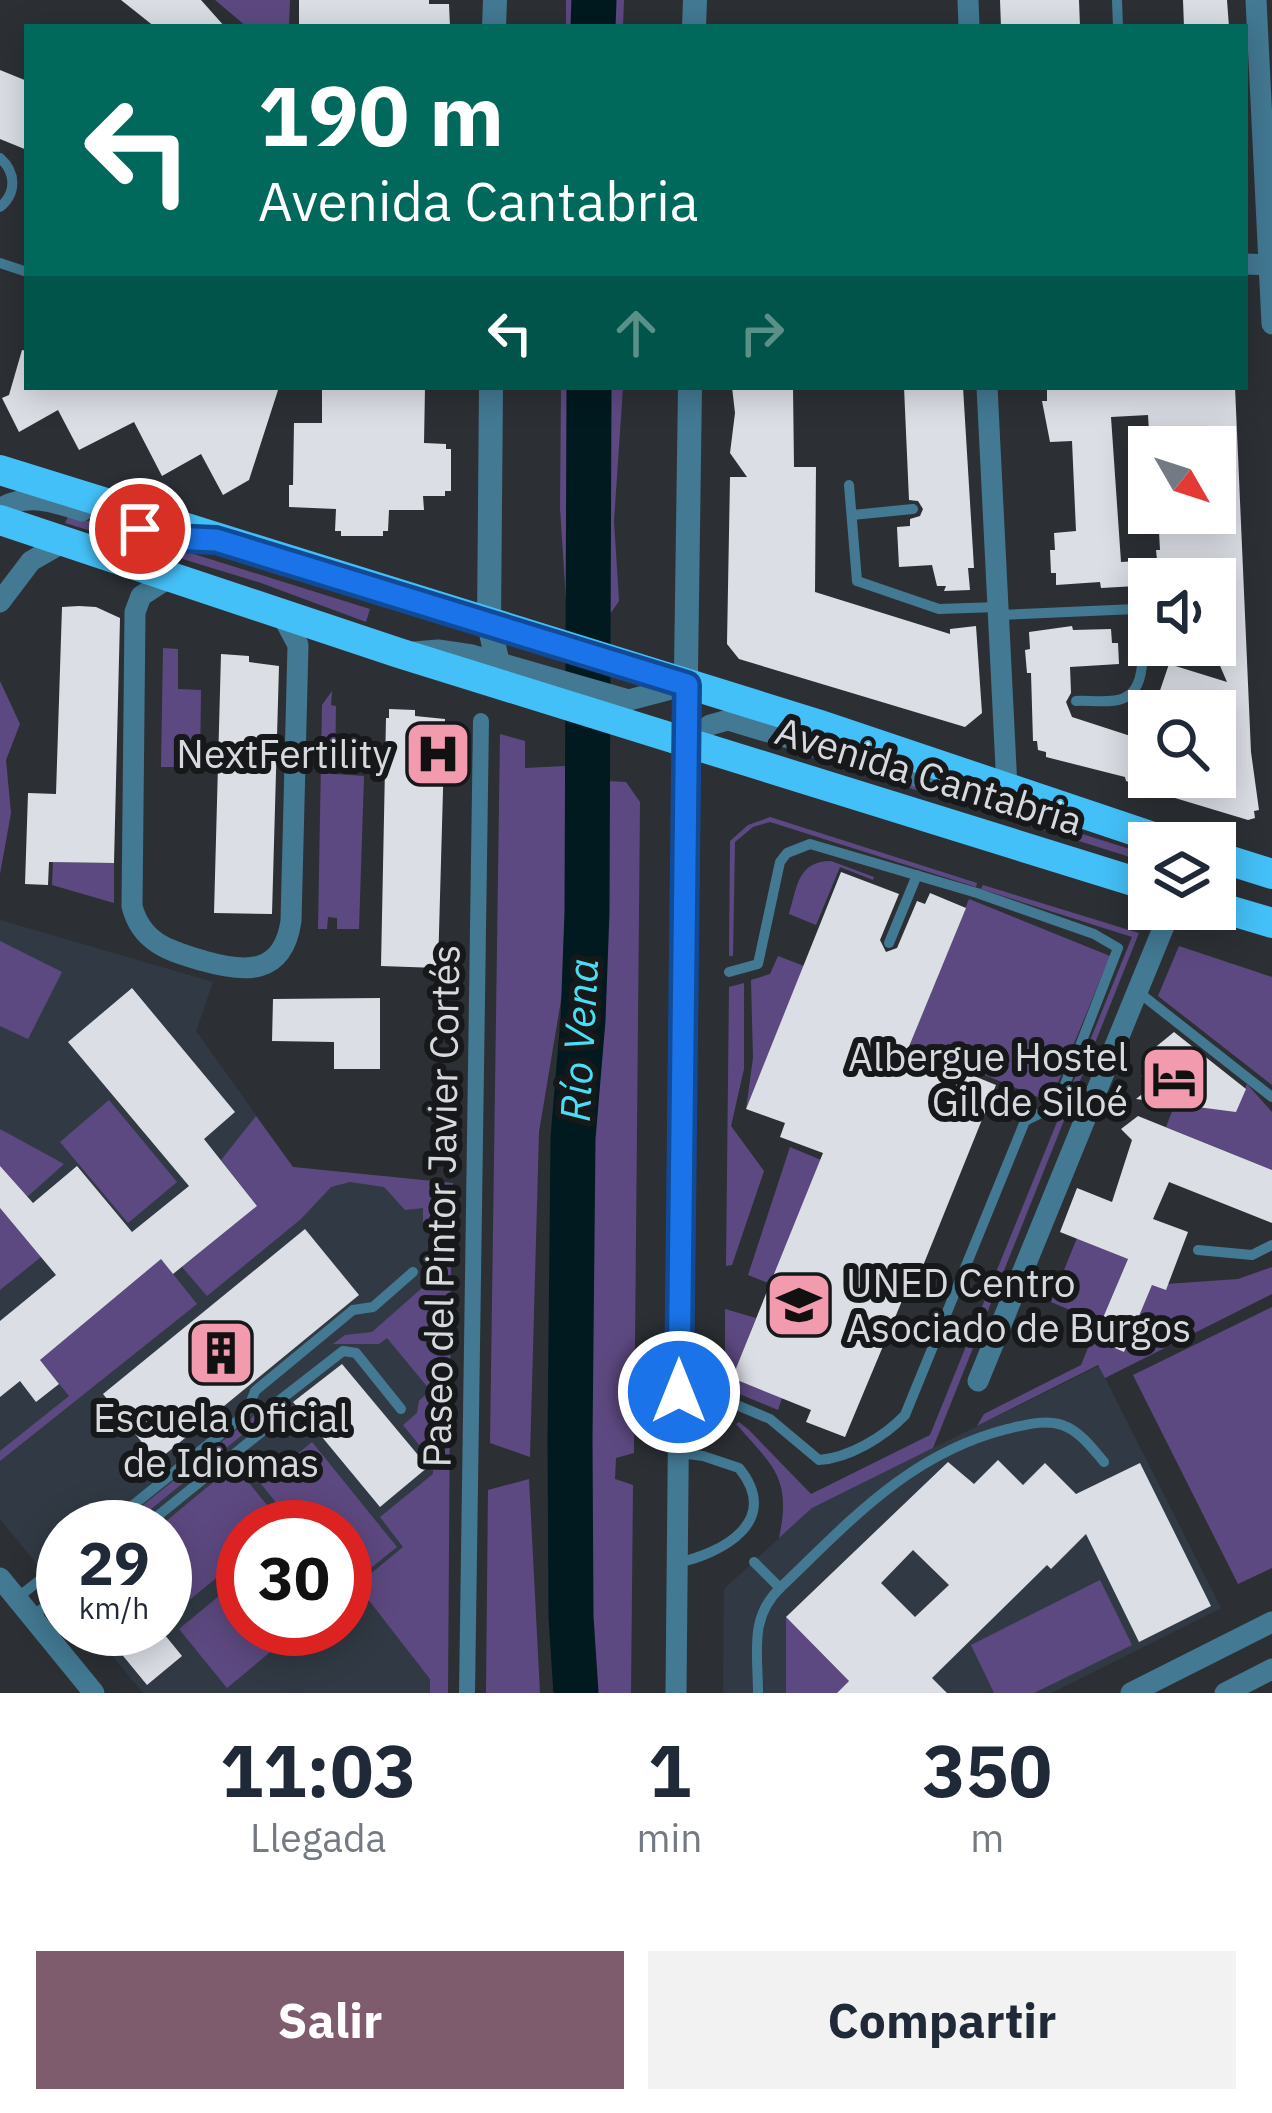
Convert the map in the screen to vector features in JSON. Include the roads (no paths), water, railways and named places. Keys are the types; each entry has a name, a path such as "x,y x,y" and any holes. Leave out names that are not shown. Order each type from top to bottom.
{"main road":[{"name":"Avenida Cantabria","path":"0,470 962,771 1128,829"},
{"name":"Avenida Cantabria","path":"0,520 524,693 567,695 610,708 685,741 1128,879"},
{"path":"1236,912 1272,923"}],"street":[{"path":"1256,0 1272,324"},
{"path":"491,390 489,623 498,664 524,693"},
{"path":"676,1693 690,390"},
{"path":"987,390 998,611 999,786"},
{"name":"Avenida Cantabria","path":"0,509 16,500 34,500 171,538 216,540"},
{"path":"0,602 31,561 64,542"},
{"path":"170,577 141,596 135,612 132,906 144,934 161,947 237,970 273,959 285,946 291,921 298,645 282,614"},
{"name":"Avenida Cantabria","path":"399,653 438,650 498,664 567,695"},
{"name":"Avenida Cantabria","path":"610,708 687,685"},
{"name":"Avenida Cantabria","path":"685,741 728,720 953,788 999,786"},
{"name":"Paseo del Pintor Javier Cortés","path":"467,1693 482,721"},
{"path":"979,1382 1162,930"},
{"path":"0,1578 9,1599 76,1693"},
{"path":"9,1599 32,1617 94,1693"},
{"path":"1131,1693 1272,1622"},
{"path":"1225,1693 1272,1669"}],"lane":[{"path":"0,158 9,168 13,187 0,207"},
{"path":"849,485 857,581 939,609 1136,609 1142,674 1130,693 1123,699 1076,701"},
{"path":"852,515 913,509"},
{"path":"725,1400 770,1419 819,1460 844,1455 905,1415 1025,1121 1057,1105 1118,955 1113,943 1094,934 825,845 798,847 787,853 776,872 758,964 729,972"},
{"path":"890,943 917,875"},
{"path":"1137,991 1272,1096"},
{"path":"1198,1250 1252,1256 1272,1245"},
{"path":"139,1500 246,1414 255,1391 353,1310 373,1307 412,1272"},
{"path":"177,1500 275,1420 280,1400 343,1351 356,1353 401,1408"},
{"path":"758,1693 762,1606 882,1490 945,1451 1034,1423 1060,1424 1085,1440 1104,1462"},
{"path":"677,1563 702,1558 734,1541 752,1517 754,1499 739,1468 678,1453"},
{"path":"754,1562 780,1588"},
{"path":"9,1599 36,1580"},
{"path":"32,1617 36,1614"}],"waterway":[{"name":"Río Vena","path":"593,24 594,0"},
{"name":"Río Vena","path":"576,1693 570,1441 573,1138 587,912 589,390"}],"place":[{"name":"NextFertility","path":"438,754"},
{"name":"Albergue Hostel Gil de Siloé","path":"1174,1079"},
{"name":"UNED Centro Asociado de Burgos","path":"799,1305"},
{"name":"Escuela Oficial de Idiomas","path":"221,1353"}]}
